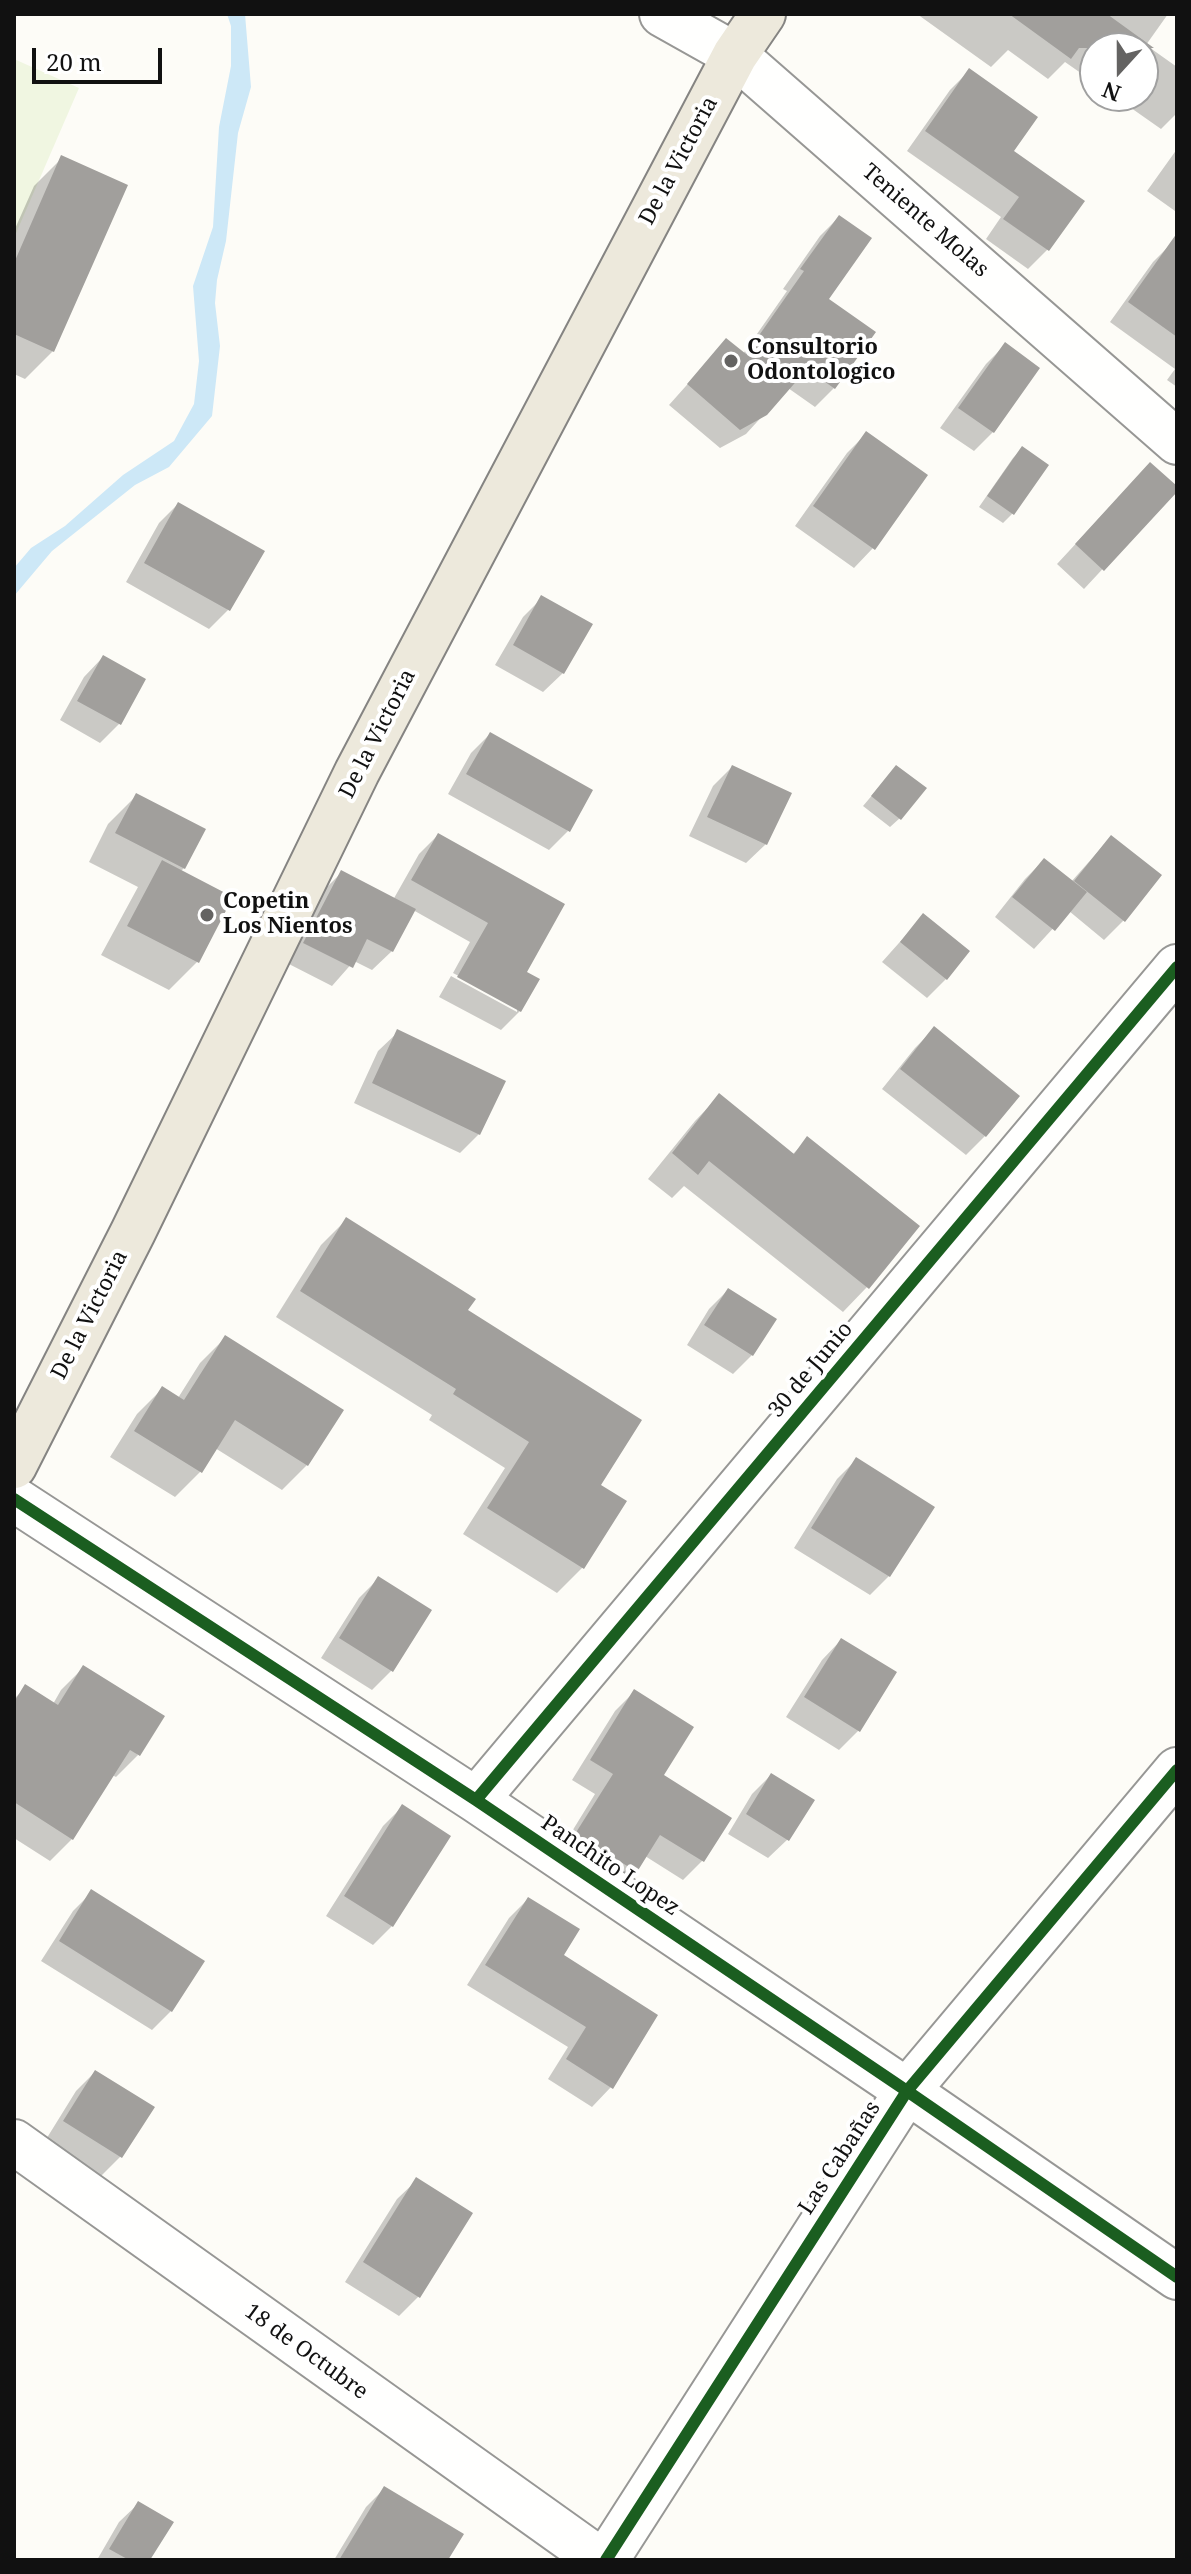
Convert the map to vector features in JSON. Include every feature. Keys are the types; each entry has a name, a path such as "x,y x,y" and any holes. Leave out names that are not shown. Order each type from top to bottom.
{"main road":[{"name":"De la Victoria","path":"14,1466 133,1232 357,772 735,55 763,14"}],"street":[{"name":"Teniente Molas","path":"662,14 735,55 1177,442"},
{"name":"30 de Junio","path":"476,1800 1177,967"},
{"name":"Panchito Lopez","path":"14,1499 476,1800 1177,2277"},
{"name":"Las Cabañas","path":"606,2560 907,2091 1177,1770"},
{"name":"18 de Octubre","path":"14,2142 600,2560"}],"green space":[{"path":"14,59 79,88 14,238"}],"water":[{"path":"227,14 245,14 251,87 238,133 226,241 217,280 215,303 220,346 212,416 169,467 135,485 52,551 14,596 14,568 31,548 65,526 123,475 174,441 194,404 199,361 193,286 213,227 219,127 231,66 231,26"}],"building":[{"path":"1009,14 1107,14 1132,32 1079,32 1079,48 1071,59"},
{"path":"969,68 1038,117 1014,151 1085,201 1049,251 1003,219 1019,197 925,131"},
{"path":"61,155 128,185 54,352 14,334 14,263"},
{"path":"839,215 872,238 829,299 876,332 835,389 807,369 767,415 740,430 687,384 726,338 746,354"},
{"path":"1177,233 1177,337 1128,302"},
{"path":"1005,342 1040,368 994,433 958,408"},
{"path":"866,431 928,475 875,550 813,506"},
{"path":"1022,446 1049,465 1014,515 987,496"},
{"path":"1150,462 1177,486 1177,492 1104,571 1075,544"},
{"path":"178,502 265,551 230,611 144,563"},
{"path":"541,595 593,624 564,674 513,645"},
{"path":"103,655 146,679 121,725 77,701"},
{"path":"490,732 593,790 570,832 466,774"},
{"path":"732,765 792,793 767,845 707,817"},
{"path":"896,765 927,788 901,820 871,796"},
{"path":"136,793 206,829 185,869 115,833"},
{"path":"438,833 565,904 527,972 540,979 521,1012 457,977 488,923 411,880"},
{"path":"1111,835 1162,875 1125,922 1074,881"},
{"path":"1044,858 1087,892 1055,931 1012,897"},
{"path":"162,860 233,897 199,963 127,926"},
{"path":"341,870 416,909 393,952 367,939 353,968 303,943"},
{"path":"923,913 970,951 947,980 900,942"},
{"path":"934,1026 1020,1096 986,1137 900,1069"},
{"path":"397,1029 506,1081 480,1135 372,1083"},
{"path":"719,1093 794,1154 807,1136 920,1226 869,1289 709,1161 698,1175 672,1153"},
{"path":"346,1217 476,1299 468,1310 642,1420 601,1485 627,1501 584,1569 487,1508 529,1442 453,1394 456,1389 300,1291"},
{"path":"728,1288 777,1319 753,1356 704,1325"},
{"path":"225,1335 344,1410 308,1466 235,1420 202,1473 134,1431 162,1386 184,1400"},
{"path":"856,1457 935,1507 890,1577 811,1528"},
{"path":"378,1576 432,1610 393,1672 339,1638"},
{"path":"841,1638 897,1672 860,1732 804,1697"},
{"path":"83,1665 165,1716 140,1756 130,1750 73,1840 14,1802 14,1702 25,1684 58,1705"},
{"path":"634,1689 694,1727 664,1775 732,1818 704,1862 660,1835 637,1872 575,1834 613,1774 590,1760"},
{"path":"771,1773 815,1800 789,1841 746,1814"},
{"path":"402,1804 451,1836 393,1927 344,1896"},
{"path":"91,1889 205,1961 172,2012 59,1941"},
{"path":"528,1897 580,1929 564,1955 658,2015 613,2089 566,2059 586,2027 485,1965"},
{"path":"95,2070 155,2107 122,2158 63,2121"},
{"path":"416,2177 473,2213 420,2298 363,2262"},
{"path":"384,2486 464,2534 448,2560 339,2560"},
{"path":"138,2501 174,2522 150,2560 129,2560 109,2549"}],"cycle path":[{"path":"476,1800 1177,967"},
{"path":"14,1499 476,1800 1177,2277"},
{"path":"606,2560 907,2091 1177,1770"}],"place":[{"name":"Consultorio Odontologico","path":"731,361"},
{"name":"Copetin Los Nientos","path":"207,915"}]}
